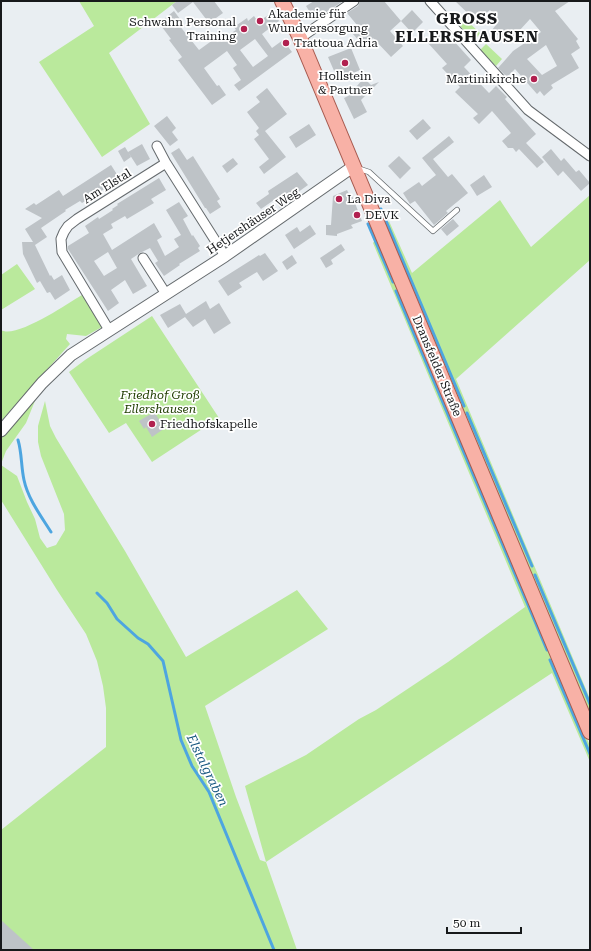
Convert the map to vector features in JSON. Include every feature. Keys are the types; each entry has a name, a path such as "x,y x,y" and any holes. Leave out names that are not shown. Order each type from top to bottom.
{"main road":[{"name":"Dransfelder Straße","path":"282,1 300,38 354,166 590,732"}],"street":[{"path":"300,38 354,1"},
{"path":"430,1 528,110 590,156"},
{"path":"156,146 225,256"},
{"name":"Am Elstal","path":"110,330 65,259 60,246 61,239 64,232 77,219 166,163"},
{"name":"Hetjershäuser Weg","path":"1,431 60,364 86,344 225,256 354,166"},
{"path":"143,258 166,294"}],"lane":[{"path":"354,166 369,172 432,231 457,210"}],"green space":[{"path":"79,1 177,1 109,53 150,124 102,157 39,62 94,26"},
{"path":"461,17 480,33 476,39 471,38 453,18"},
{"path":"486,44 502,59 496,66 480,50"},
{"path":"590,195 590,260 456,379 590,699 590,716 385,226 389,221 412,273 500,200 531,247"},
{"path":"377,237 590,746 590,762 552,673 266,862 245,786 306,755 448,662 525,607 373,243"},
{"path":"17,264 35,289 1,310 1,275"},
{"path":"82,295 102,327 86,336 67,334 66,339 70,344 1,421 1,330 18,330 42,319"},
{"name":"Friedhof Groß Ellershausen","path":"152,316 219,418 152,462 126,423 109,433 69,372"},
{"path":"37,396 26,423 6,451 1,464 1,438"},
{"path":"45,401 50,426 56,438 125,551 186,657 297,590 328,629 205,706 236,797 260,860 266,862 297,950 1,950 1,830 106,747 106,708 103,686 97,661 86,634 1,500 1,465 17,476 35,519 40,538 47,548 56,545 65,530 64,514 41,456 38,442 38,426"}],"building":[{"path":"177,1 214,1 223,13 209,23 193,2 178,13 172,5"},
{"path":"314,1 343,1 315,20 306,6"},
{"path":"360,1 384,1 401,21 390,31 403,46 391,57 373,38 364,46 351,32 357,25 347,13 358,6"},
{"path":"455,1 570,1 555,11 578,39 576,41 580,48 571,54 579,68 551,85 553,88 544,96 540,91 537,94 515,69 507,77 498,68 513,51 541,32 530,19 508,43 492,30 499,21 490,10 476,21","holes":["546,45 557,66 542,75 527,59"]},
{"path":"412,10 423,22 412,33 401,21"},
{"path":"174,11 183,23 179,25 199,50 217,37 219,41 236,30 234,27 247,18 248,21 254,16 258,22 274,11 279,21 262,34 272,48 283,40 292,52 239,91 234,85 241,80 233,68 237,65 227,51 204,68 217,86 219,85 226,95 212,105 178,60 182,57 169,40 171,39 159,23","holes":["255,39 268,56 253,67 240,50"]},
{"path":"443,29 471,60 464,67 489,93 496,86 507,97 505,99 536,134 526,143 544,162 537,168 519,149 516,152 513,148 508,148 502,141 511,133 492,111 479,124 473,118 478,114 455,92 460,87 442,68 447,64 428,43"},
{"path":"351,48 360,70 338,80 328,57"},
{"path":"364,78 371,85 379,82 361,100 367,112 354,119 344,98 360,90 356,87"},
{"path":"267,88 287,114 265,131 286,157 264,174 259,167 269,159 254,139 259,135 256,131 259,128 247,112 260,102 256,97"},
{"path":"167,116 176,128 172,132 178,140 170,146 154,126"},
{"path":"423,119 431,128 417,140 409,131"},
{"path":"309,124 316,135 296,148 289,137"},
{"path":"449,136 454,142 433,159 448,177 452,174 468,193 446,211 448,213 434,225 415,201 410,204 403,193 419,182 422,186 436,175 422,158"},
{"path":"142,144 150,159 137,166 128,152"},
{"path":"125,147 131,157 124,162 118,151"},
{"path":"179,148 187,160 193,156 220,199 217,201 221,207 210,214 171,153"},
{"path":"551,149 561,161 564,158 576,172 579,170 590,183 581,191 563,171 558,176 542,157"},
{"path":"399,156 411,168 400,179 388,166"},
{"path":"233,158 238,164 227,173 222,166"},
{"path":"111,165 120,179 82,203 80,201 65,210 66,211 41,228 47,237 35,245 50,276 51,275 54,280 62,275 70,290 55,300 50,292 47,293 40,281 37,283 23,254 22,242 33,242 25,229 42,218 25,209 34,203 36,205 59,190 63,196"},
{"path":"297,172 308,185 287,200 288,202 280,208 274,200 261,209 256,203 269,194 268,191"},
{"path":"484,175 492,187 477,196 470,185"},
{"path":"159,178 166,190 151,199 154,203 127,219 125,216 111,224 113,228 103,234 112,250 154,223 162,237 157,240 165,256 179,247 174,239 181,235 166,210 179,202 188,216 183,219 192,236 193,235 200,246 198,248 200,251 179,264 180,265 164,276 155,263 158,261 150,248 140,253 131,259 147,286 133,294 125,280 111,290 119,303 108,311 68,249 68,246 89,233 85,226 98,217 99,219 113,210 112,209 118,205 117,204","holes":["108,252 117,268 104,276 94,261"]},
{"path":"347,190 349,194 351,193 362,221 351,225 353,228 337,234 337,236 326,235 326,225 331,225 333,196"},
{"path":"453,219 459,226 447,236 441,229"},
{"path":"310,225 316,234 294,249 285,235 297,227 300,232"},
{"path":"341,244 345,250 331,260 333,264 326,268 320,258"},
{"path":"265,253 278,271 263,281 257,272 239,283 242,287 228,296 218,281 259,255 260,256"},
{"path":"292,255 297,263 287,270 282,262"},
{"path":"206,301 210,309 219,303 231,323 214,334 205,319 193,327 185,317 168,328 160,315 180,304 186,314"},
{"name":"Friedhofskapelle","path":"154,412 165,428 152,437 146,427 144,429 139,421"},
{"path":"1,920 34,950 1,950"}],"waterway":[{"path":"381,209 464,406"},
{"path":"368,224 393,282"},
{"path":"396,291 547,650"},
{"path":"467,413 532,566"},
{"name":"Elstalgraben","path":"18,440 23,475 28,494 51,532"},
{"path":"535,575 590,704"},
{"name":"Elstalgraben","path":"97,593 107,603 117,619 138,638 148,644 163,661 181,740 192,766 209,792 274,950"},
{"path":"550,660 590,754"}],"place":[{"name":"Akademie für Wundversorgung","path":"260,21"},
{"name":"Schwahn Personal Training","path":"244,29"},
{"name":"Trattoua Adria","path":"286,43"},
{"name":"Hollstein & Partner","path":"345,63"},
{"name":"Martinikirche","path":"534,79"},
{"name":"La Diva","path":"339,199"},
{"name":"DEVK","path":"357,215"},
{"name":"Friedhofskapelle","path":"152,424"}],"district":[{"name":"GROSS ELLERSHAUSEN","path":"467,27"}]}
